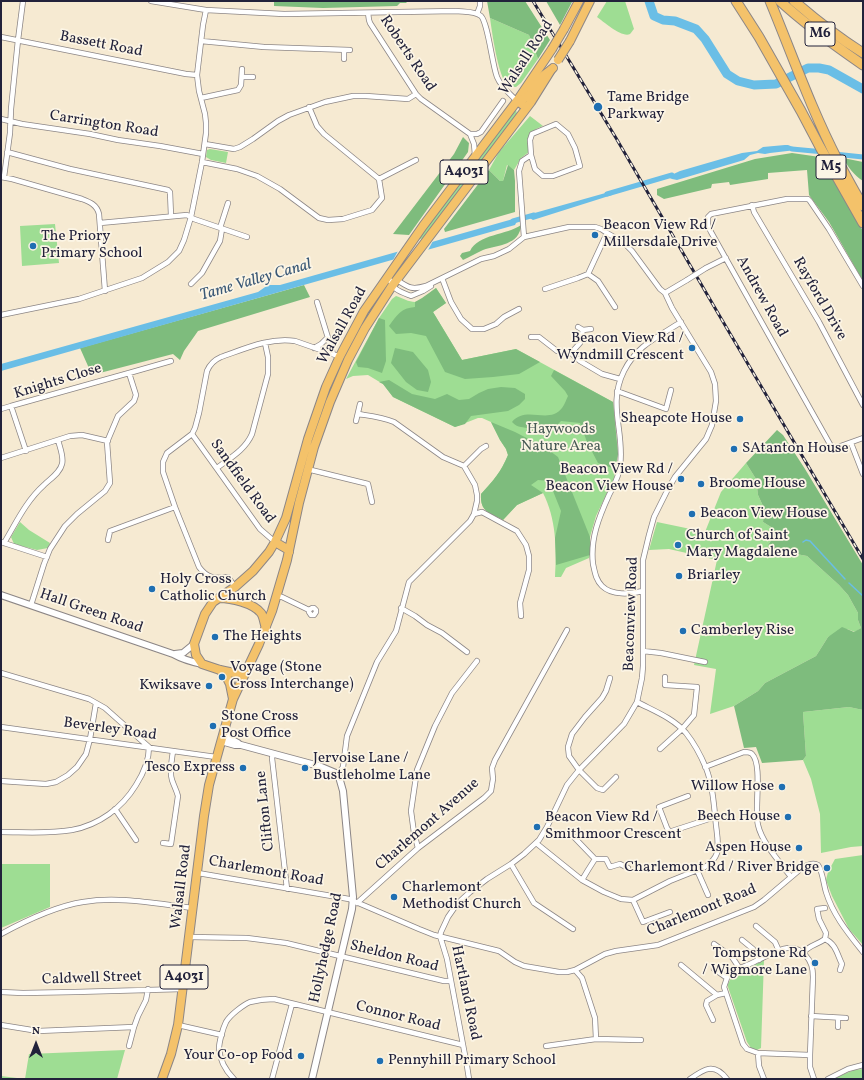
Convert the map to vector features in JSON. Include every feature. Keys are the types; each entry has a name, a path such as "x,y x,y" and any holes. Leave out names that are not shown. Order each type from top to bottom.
{"highway":[{"name":"M5","path":"736,1 801,111 863,223"},
{"name":"M5","path":"770,1 814,109 837,160 863,206"},
{"name":"M6","path":"780,1 797,17 863,65"},
{"name":"M6","path":"794,1 842,40 863,53"}],"main road":[{"name":"Walsall Road","path":"162,1079 171,1054 178,1025 209,784 233,699 266,628 277,596 289,552 298,503 340,357 365,328 392,281 399,261 517,101 552,49 579,1"},
{"name":"Walsall Road","path":"194,644 205,614 213,602 244,579 262,561 275,542 286,518 308,439 326,386 361,317 412,259 526,107 570,41 589,4"},
{"path":"517,101 526,99 541,78 553,68"},
{"path":"517,101 526,107"},
{"path":"275,542 283,546 289,552"},
{"path":"218,598 233,599 255,608 261,614 266,628"},
{"path":"194,644 196,655 202,664 220,670 238,673 248,668"},
{"path":"220,670 230,684 233,699"}],"street":[{"path":"23,1 10,134 3,177 12,178 89,201 93,204 98,211 100,223 105,291"},
{"path":"151,1 206,10 284,14 456,11 477,14 481,16 485,25 497,76 504,89 517,101"},
{"path":"477,14 480,1"},
{"path":"1,314 64,302 105,291 142,278 168,262 178,250 184,240 191,217 205,144 206,123 198,87 197,75 206,10"},
{"name":"Roberts Road","path":"368,13 368,20 416,94 428,105 470,134"},
{"name":"Bassett Road","path":"1,37 197,75"},
{"path":"201,41 264,47 350,50"},
{"path":"344,50 344,59"},
{"path":"201,98 238,90 241,85 242,69"},
{"path":"242,76 253,77"},
{"path":"205,144 234,149 240,147 278,121 309,107 325,102 353,96 408,99 416,94"},
{"path":"475,157 474,144 470,134 477,134 481,132 502,105"},
{"path":"202,162 237,169 257,176 280,189 319,218 328,220 343,219 372,210 382,198 379,179 324,134 317,126 309,107"},
{"name":"Carrington Road","path":"1,119 10,122 68,130 203,154"},
{"path":"556,124 568,134 576,148 580,166 553,176 543,176 535,169 531,155 530,140 532,134 556,124"},
{"path":"7,152 70,169 168,190 170,192 171,216"},
{"path":"524,237 519,172 522,161 531,155"},
{"path":"379,179 416,160"},
{"name":"Andrew Road","path":"863,286 829,229 808,199 787,199 752,205 711,214 708,217 708,226 828,442 835,448 863,438"},
{"path":"191,284 202,273 220,241 221,228 228,203"},
{"name":"Rayford Drive","path":"752,205 754,212 819,322 863,406"},
{"path":"100,223 187,215 194,219 247,238"},
{"name":"Beaconview Road","path":"440,936 448,917 458,904 475,888 511,864 536,843 547,827 567,785 579,770 624,724 637,702 643,666 644,560 649,535 654,517 675,477 706,439 712,425 716,401 715,384 713,378 672,308 665,293 660,289 632,251 623,242 601,229 595,227 569,227 524,237 509,249 494,256 481,259 442,278"},
{"path":"545,289 588,274 607,233"},
{"path":"665,293 706,268 726,258"},
{"path":"588,274 598,281 615,307"},
{"path":"392,281 409,287 418,288 426,286 442,278"},
{"path":"392,281 400,291 411,296 423,291 442,278"},
{"path":"442,278 451,302 461,319 472,330 484,330 519,309"},
{"path":"317,302 328,337 340,357"},
{"path":"643,590 636,592 614,593 604,588 595,574 592,559 594,532 600,515 618,477 620,467 622,450 616,415 617,391 620,379 630,361 642,347 681,322"},
{"path":"578,327 584,330 591,329"},
{"path":"571,353 580,343 584,330"},
{"path":"314,348 328,337"},
{"path":"531,337 539,337 557,351 571,353 580,361 602,374 620,379"},
{"name":"Sandfield Road","path":"175,507 163,472 163,462 167,452 192,434 195,428 207,371 216,359 275,340 295,341 340,357"},
{"path":"217,468 243,449 252,434 268,374 269,364 265,343"},
{"name":"Knights Close","path":"26,451 11,406 171,361"},
{"path":"31,605 50,549 65,526 105,491 110,483 108,440 118,416 134,401 136,395 129,373"},
{"path":"617,391 666,409 671,390"},
{"path":"356,421 360,404"},
{"path":"1,409 11,406"},
{"path":"224,730 228,738 241,745 319,766 338,774 342,767 347,736 377,662 396,631 409,582 470,521 474,514 478,502 476,490 473,479 464,466 443,457 385,418 358,414"},
{"name":"Sandfield Road","path":"192,434 260,529 275,542"},
{"path":"1,458 70,436 82,435 108,440"},
{"path":"47,557 3,542 29,500 57,473 62,465 63,456 58,440"},
{"path":"851,443 863,474"},
{"path":"478,444 481,450"},
{"path":"464,466 486,446"},
{"path":"307,469 368,484 372,502"},
{"path":"108,540 110,530 175,507 198,567 203,573 214,578 228,577 235,587"},
{"path":"474,514 482,512 517,532 526,545 529,556 530,570 520,603 521,616"},
{"name":"Hall Green Road","path":"1,595 173,654 195,663 202,664"},
{"path":"277,596 309,610"},
{"path":"401,608 467,652"},
{"name":"Charlemont Avenue","path":"355,902 418,848 484,798 491,790 493,779 492,768 495,760 567,630"},
{"path":"173,654 183,653 194,644"},
{"path":"643,652 661,653 705,662"},
{"path":"418,848 411,811 417,770 435,726 452,693 476,661"},
{"path":"1,674 89,699 105,708 149,747 148,759 138,781 129,795 107,816 93,823 73,829 53,832 1,832"},
{"path":"660,749 682,729 694,714 697,687 665,685 665,676"},
{"path":"610,678 602,698 572,734 568,747 569,756 579,770 597,788 603,790 616,777"},
{"path":"536,843 582,880 621,899 633,900 670,881 710,864 715,857 718,846 712,794 705,767 687,734 682,729 669,719 637,702"},
{"path":"1,781 46,784 62,779 73,771 86,754 96,703"},
{"name":"Beverley Road","path":"1,727 216,757"},
{"path":"221,741 241,745"},
{"path":"163,844 171,844 178,796 170,774 173,751"},
{"path":"705,767 744,752 752,754 755,758 757,771 756,811 758,825 769,846 791,877"},
{"name":"Clifton Lane","path":"273,754 272,758 287,889"},
{"name":"Hollyhedge Road","path":"312,1079 340,956 355,902 342,791 338,774"},
{"path":"688,796 659,807 669,831 715,817"},
{"path":"115,809 136,840"},
{"path":"570,833 596,859 606,859 610,867 620,864 628,868"},
{"path":"582,880 596,859"},
{"path":"511,864 534,903 573,928"},
{"name":"Charlemont Road","path":"198,873 349,899 419,929 499,951 515,962 524,966 567,972 575,970 605,954 658,945 754,907 803,868 810,864 816,864 819,866 826,892 834,911 863,952"},
{"path":"697,870 708,895"},
{"path":"1,934 52,911 83,902 104,900 128,901 193,908"},
{"path":"633,900 643,922 670,912"},
{"path":"816,902 819,919 826,933 825,940"},
{"path":"817,909 825,908"},
{"path":"756,926 775,942 779,951"},
{"name":"Hartland Road","path":"440,936 447,959 469,1079"},
{"name":"Sheldon Road","path":"189,937 266,940 286,943 444,981 451,981"},
{"path":"742,940 753,949 759,960"},
{"path":"803,953 808,947 825,940"},
{"path":"825,940 833,944 842,964 840,970"},
{"path":"714,944 732,957 740,969"},
{"path":"810,1055 758,1053 747,1049 743,1044 724,987 727,978 740,969 788,948 798,949 803,953 811,964 813,971 810,1067 814,1079"},
{"path":"842,964 849,964"},
{"path":"681,965 717,996"},
{"path":"714,969 727,978"},
{"path":"575,970 582,978 595,1018 596,1039"},
{"name":"Caldwell Street","path":"1,992 75,992 183,988"},
{"path":"129,1046 138,1016 146,1000 148,989"},
{"path":"713,1020 706,1005 707,1001 726,993"},
{"name":"Connor Road","path":"222,1035 226,1022 237,1011 249,1003 266,999 274,999 463,1045"},
{"path":"272,1079 292,1004"},
{"path":"811,1016 846,1018"},
{"path":"838,1018 838,1027"},
{"path":"1,1025 38,1031 134,1027"},
{"path":"178,1025 222,1035 220,1049 221,1058 225,1069 234,1079"},
{"path":"546,1046 596,1039 641,1040"},
{"path":"758,1053 759,1066 764,1079"},
{"path":"828,1079 848,1069 863,1065"},
{"path":"690,1079 706,1068 722,1073 727,1079"}],"green space":[{"path":"274,1 405,1 407,3 400,3 397,6 323,8 274,6"},
{"path":"487,1 525,1 550,40 538,59 529,35 490,18"},
{"path":"546,1 572,2 560,25"},
{"path":"607,1 625,1 634,29 630,34 627,35 618,32 597,17"},
{"path":"490,18 529,35 538,59 521,83 516,87 507,84 501,72"},
{"path":"516,109 517,115 424,238 417,240"},
{"path":"530,116 543,126 534,130 528,139 529,152 521,158 514,170 507,165 503,181 500,181 489,170 499,152"},
{"path":"463,137 469,143 468,152 409,235 393,234 454,154"},
{"path":"210,149 228,152 226,163 211,160 206,157 207,150"},
{"path":"792,153 820,157 863,231 863,281 829,222 809,195 807,170 768,173 768,179 730,185 729,182 712,184 711,188 664,199 657,195 657,189 755,159"},
{"path":"843,158 863,162 863,181 852,171"},
{"path":"508,165 514,170 515,212 445,232 444,229 489,170 500,181 503,181"},
{"path":"55,224 59,263 22,266 20,226"},
{"path":"521,225 520,232 517,237 507,243 483,250 463,260 460,256 462,253 470,251 479,241"},
{"path":"304,285 310,297 198,331 184,351 180,360 173,354 92,375 80,348"},
{"name":"Haywoods Nature Area","path":"436,288 446,303 433,312 462,360 516,349 613,402 618,454 614,478 596,516 590,537 589,558 566,568 561,577 555,577 555,534 551,513 543,493 517,505 503,520 486,511 482,505 481,494 503,466 508,455 491,422 478,418 455,427 393,397 383,384 368,375 353,376 346,379 379,318 392,299 396,296 415,302"},
{"path":"436,288 446,303 433,312 462,360 516,349 540,362 519,374 493,377 465,379 445,372 426,336 411,333 396,334 389,326 400,313 406,309 415,307 415,302"},
{"path":"379,318 385,320 386,361 382,373 368,368 358,367 356,362"},
{"path":"395,348 413,352 428,370 431,382 428,392 417,390 406,382 391,363"},
{"path":"554,370 613,402 618,454 615,469 598,463 587,442 580,423 561,421 546,437 531,429 517,426 512,422 518,417 524,415 551,415 557,413 562,408 568,396 551,376"},
{"path":"389,380 412,394 435,399 447,394 459,400 469,399 488,389 501,387 515,388 525,394 525,399 519,405 508,411 471,416 465,424 455,427 393,397 383,384 379,382"},
{"path":"491,422 515,432 546,448 558,457 590,537 590,555 556,565 555,538 561,511 549,481 538,480 531,485 543,493 517,505 503,520 486,511 482,505 481,494 503,466 508,455"},
{"path":"777,430 783,435 805,469 863,565 863,710 849,707 803,712 806,756 803,760 762,763 756,747 744,748 734,706 758,691 765,683 816,656 828,637 842,627 854,632 861,628 858,620 858,613 848,595 807,556 769,549 768,545 772,539 771,527 763,522 763,506 758,495 756,479 746,463"},
{"path":"746,463 756,479 758,495 763,506 763,522 771,527 772,539 768,545 769,549 807,556 848,595 858,613 858,620 861,628 855,632 847,629 828,637 816,656 765,683 758,691 734,706 710,714 716,669 694,665 717,560 669,549 649,550 657,522 705,532 721,492"},
{"path":"20,522 29,530 50,543 48,548 37,550 14,544 11,537"},
{"path":"849,707 863,710 863,846 821,853 820,814 811,779 803,760 806,756 803,712"},
{"path":"863,855 863,945 849,929 832,896 826,880 828,872 835,859"},
{"path":"1,864 50,864 50,907 1,928"},
{"path":"764,960 761,1048 757,1050 751,1048 747,1042 728,984 732,976"},
{"path":"125,1050 117,1079 25,1079 29,1054"},
{"path":"863,1069 863,1079 832,1079 854,1070"},
{"path":"1,1076 25,1079 1,1079"}],"water":[{"path":"788,145 798,149 750,155 744,160 677,180 667,177 680,171 742,153 757,151 763,147"},
{"path":"613,192 612,195 533,220 528,217 531,214"},
{"path":"513,219 518,219 515,225 1,371 1,364 258,292 268,285 280,285"}],"pier":[{"path":"434,239 427,252 392,262 399,249"}],"waterway":[{"path":"649,1 654,16 663,20 675,21 696,29 705,39 727,74 738,81 754,85 776,84 808,68 819,68 829,70 863,89"},
{"path":"792,149 824,152"},
{"path":"834,154 863,157"},
{"path":"607,194 672,175"},
{"path":"513,221 534,215"},
{"path":"803,542 806,540 810,541 845,579"},
{"path":"849,583 863,596"}],"railway":[{"path":"533,1 616,138 863,559"}],"place":[{"name":"Tame Bridge Parkway","path":"598,107"},
{"name":"Beacon View Rd / Millersdale Drive","path":"595,235"},
{"name":"The Priory Primary School","path":"33,246"},
{"name":"Beacon View Rd / Wyndmill Crescent","path":"692,348"},
{"name":"Sheapcote House","path":"740,419"},
{"name":"SAtanton House","path":"734,449"},
{"name":"Beacon View Rd / Beacon View House","path":"681,479"},
{"name":"Broome House","path":"701,484"},
{"name":"Beacon View House","path":"692,514"},
{"name":"Church of Saint Mary Magdalene","path":"678,545"},
{"name":"Briarley","path":"679,576"},
{"name":"Holy Cross Catholic Church","path":"152,589"},
{"name":"Camberley Rise","path":"683,631"},
{"name":"The Heights","path":"215,637"},
{"name":"Voyage (Stone Cross Interchange)","path":"222,677"},
{"name":"Kwiksave","path":"209,686"},
{"name":"Stone Cross Post Office","path":"213,726"},
{"name":"Tesco Express","path":"243,768"},
{"name":"Jervoise Lane / Bustleholme Lane","path":"305,768"},
{"name":"Willow Hose","path":"782,787"},
{"name":"Beech House","path":"788,817"},
{"name":"Beacon View Rd / Smithmoor Crescent","path":"537,827"},
{"name":"Aspen House","path":"799,848"},
{"name":"Charlemont Rd / River Bridge","path":"827,868"},
{"name":"Charlemont Methodist Church","path":"394,897"},
{"name":"Tompstone Rd / Wigmore Lane","path":"815,963"},
{"name":"Your Co-op Food","path":"301,1056"},
{"name":"Pennyhill Primary School","path":"380,1061"}],"water label":[{"name":"Tame Valley Canal","path":"256,281"}]}
